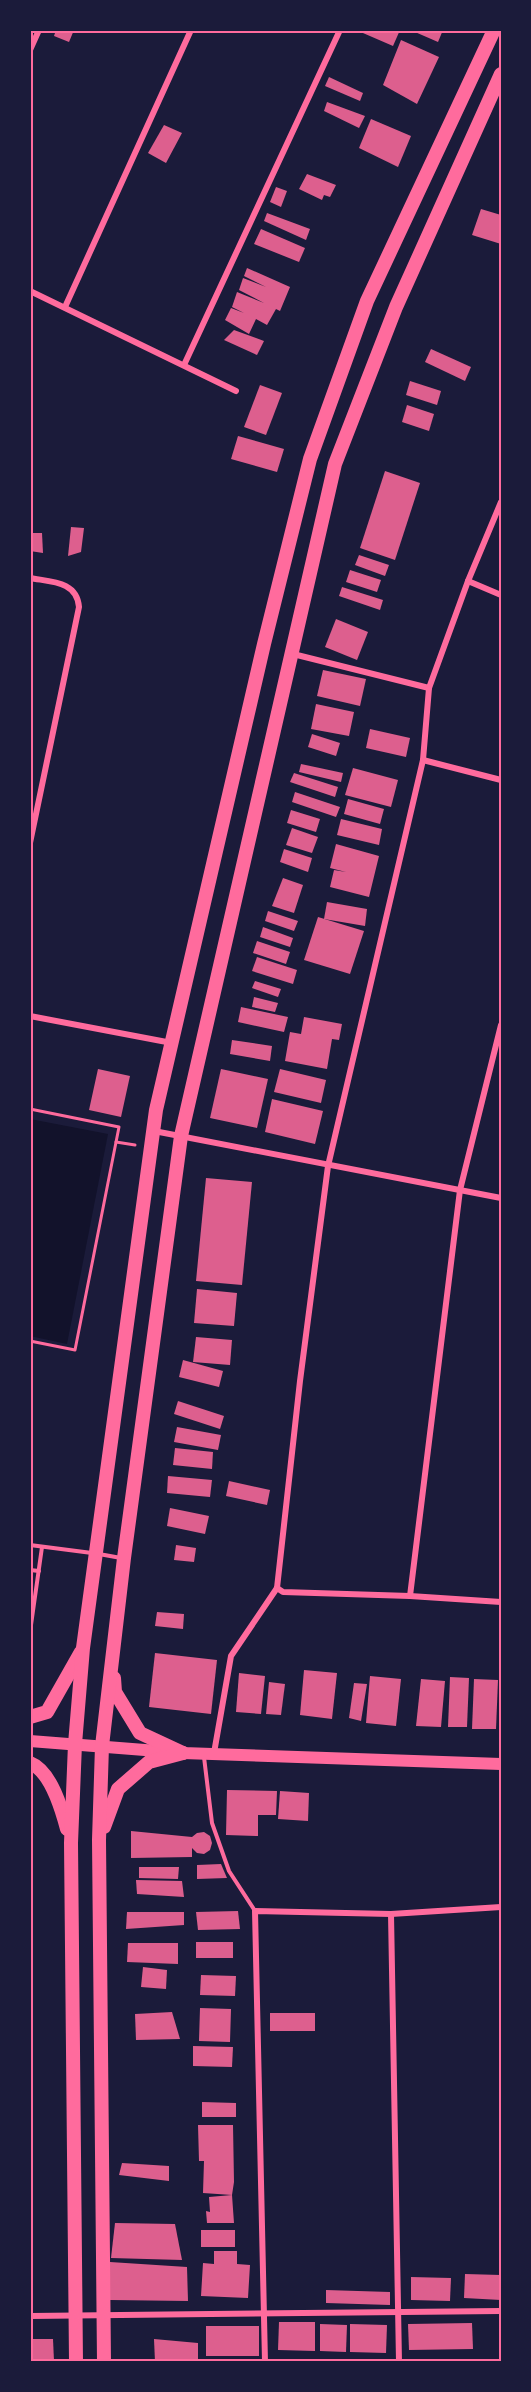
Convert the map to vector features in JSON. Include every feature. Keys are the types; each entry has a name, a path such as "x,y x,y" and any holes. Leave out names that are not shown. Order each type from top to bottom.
{"main road":[{"path":"76,2362 71,1843 75,1744 83,1647 153,1130 264,644 310,459 368,301 493,33"},
{"path":"104,2362 99,1840 102,1746 112,1650 181,1136 335,464 396,307 501,74"},
{"path":"30,1717 47,1712 83,1647"},
{"path":"112,1650 115,1692 140,1733 183,1753"},
{"path":"30,1742 183,1753 501,1764"},
{"path":"99,1840 118,1789 149,1762 183,1753"},
{"path":"30,1763 36,1765 58,1796 71,1843"}],"street":[{"path":"30,50 39,30"},
{"path":"65,307 191,30"},
{"path":"184,365 340,30"},
{"path":"30,291 236,391"},
{"path":"209,1753 231,1656 277,1588 300,1381 328,1166 423,760 429,688 468,581 501,502"},
{"path":"30,578 69,587 78,597 79,607 30,843"},
{"path":"468,581 501,594"},
{"path":"290,654 429,688"},
{"path":"423,760 501,780"},
{"path":"30,1016 172,1043"},
{"path":"410,1596 460,1191 501,1024"},
{"path":"153,1130 501,1198"},
{"path":"277,1588 283,1592 410,1596 501,1602"},
{"path":"265,2362 255,1911 391,1914 501,1907"},
{"path":"391,1914 399,2362"},
{"path":"30,2316 501,2311"}],"lane":[{"path":"30,1545 124,1558"},
{"path":"30,1632 42,1547"},
{"path":"30,1570 39,1571"},
{"path":"209,1753 212,1823 229,1871 255,1911"}],"path":[{"path":"30,1109 119,1127 75,1350 30,1341"},
{"path":"116,1142 150,1147"}],"shaded area":[{"path":"30,1119 108,1134 67,1344 30,1336"}],"building":[{"path":"56,30 74,30 69,42 54,36"},
{"path":"356,30 400,30 393,46"},
{"path":"416,30 443,30 438,42 415,32"},
{"path":"401,40 439,57 417,104 383,85"},
{"path":"329,77 363,93 360,101 325,86"},
{"path":"327,102 365,116 359,128 324,111"},
{"path":"371,119 411,136 398,167 359,148"},
{"path":"164,125 182,133 166,163 148,153"},
{"path":"307,174 336,185 330,197 324,195 322,200 299,189"},
{"path":"276,187 287,191 281,207 270,202"},
{"path":"481,209 501,215 501,244 472,235"},
{"path":"267,213 310,229 306,240 264,221"},
{"path":"261,229 305,248 299,262 254,244"},
{"path":"247,268 290,287 280,311 276,309 267,325 256,319 249,334 225,320 231,308 244,313 232,307 237,292 264,303 239,290 243,278 266,287 244,276"},
{"path":"234,330 264,341 257,355 224,340"},
{"path":"431,349 471,367 465,381 425,362"},
{"path":"410,381 441,391 437,405 406,395"},
{"path":"260,385 282,393 266,435 244,427"},
{"path":"407,405 434,414 429,431 402,422"},
{"path":"238,436 284,449 277,472 231,459"},
{"path":"385,471 420,483 395,560 360,548"},
{"path":"71,527 84,528 81,552 68,556"},
{"path":"30,533 42,533 43,553 30,551"},
{"path":"359,555 389,565 385,576 355,565"},
{"path":"350,570 381,580 377,592 346,582"},
{"path":"342,587 383,600 380,610 339,596"},
{"path":"336,619 368,632 357,660 325,647"},
{"path":"323,670 366,679 360,706 317,696"},
{"path":"316,704 354,712 349,736 311,729"},
{"path":"370,729 410,738 406,757 366,748"},
{"path":"312,734 340,743 336,756 308,747"},
{"path":"301,764 343,773 341,782 299,772"},
{"path":"353,768 398,780 391,807 345,795"},
{"path":"294,773 338,787 335,797 290,782"},
{"path":"295,792 340,807 336,817 292,802"},
{"path":"348,799 384,809 380,824 344,814"},
{"path":"291,810 320,819 316,832 287,823"},
{"path":"341,819 382,829 379,845 337,835"},
{"path":"292,828 318,837 312,853 286,845"},
{"path":"336,844 379,856 369,897 330,887 334,870 346,872 330,868"},
{"path":"284,849 312,858 308,872 280,862"},
{"path":"283,878 303,885 294,913 272,906"},
{"path":"327,902 367,909 365,926 324,919"},
{"path":"268,911 298,921 294,931 265,921"},
{"path":"318,917 364,931 350,974 304,960"},
{"path":"263,927 293,938 290,947 260,937"},
{"path":"257,941 290,952 286,964 253,953"},
{"path":"257,957 297,970 293,984 252,971"},
{"path":"255,981 281,989 278,997 252,988"},
{"path":"254,997 278,1003 275,1012 252,1007"},
{"path":"241,1007 288,1017 284,1032 238,1022"},
{"path":"304,1017 342,1024 339,1040 332,1039 327,1069 285,1061 290,1032 301,1034"},
{"path":"232,1040 272,1046 270,1061 230,1054"},
{"path":"98,1069 130,1076 121,1117 89,1110"},
{"path":"221,1069 268,1079 257,1128 210,1118"},
{"path":"280,1069 326,1080 321,1103 274,1092"},
{"path":"272,1099 323,1111 315,1144 265,1132"},
{"path":"206,1178 252,1182 242,1285 196,1281"},
{"path":"197,1289 237,1293 234,1326 194,1323"},
{"path":"196,1337 232,1340 230,1365 193,1362"},
{"path":"183,1360 223,1371 219,1387 179,1377"},
{"path":"178,1401 224,1416 220,1429 174,1414"},
{"path":"177,1427 221,1435 218,1450 174,1442"},
{"path":"175,1448 213,1452 212,1469 173,1465"},
{"path":"168,1476 212,1480 210,1497 167,1493"},
{"path":"229,1481 270,1490 267,1505 226,1496"},
{"path":"170,1508 209,1516 205,1534 167,1526"},
{"path":"176,1545 196,1548 194,1562 174,1560"},
{"path":"157,1612 184,1614 183,1629 155,1626"},
{"path":"155,1653 217,1660 211,1714 149,1707"},
{"path":"304,1670 337,1673 332,1719 300,1715"},
{"path":"239,1673 265,1676 261,1714 236,1712"},
{"path":"370,1676 401,1679 396,1726 366,1723"},
{"path":"450,1677 469,1678 467,1727 448,1727"},
{"path":"421,1679 445,1681 441,1727 416,1726"},
{"path":"474,1679 498,1680 496,1729 472,1729"},
{"path":"269,1682 285,1684 281,1715 266,1714"},
{"path":"354,1683 367,1684 361,1721 349,1718"},
{"path":"227,1790 277,1791 276,1815 258,1815 258,1836 226,1835"},
{"path":"280,1791 309,1793 308,1821 278,1819"},
{"path":"131,1831 192,1837 204,1832 210,1836 212,1843 210,1850 204,1854 197,1853 192,1848 192,1857 131,1858"},
{"path":"221,1864 227,1878 197,1879 197,1865"},
{"path":"139,1867 179,1867 178,1879 139,1878"},
{"path":"136,1880 182,1881 184,1897 137,1894"},
{"path":"238,1911 240,1929 198,1930 196,1912"},
{"path":"127,1912 184,1912 184,1925 126,1929"},
{"path":"196,1942 233,1942 233,1958 196,1958"},
{"path":"128,1943 178,1943 178,1964 127,1962"},
{"path":"143,1967 167,1970 166,1989 141,1987"},
{"path":"201,1975 236,1976 235,1996 200,1995"},
{"path":"200,2008 231,2009 230,2042 199,2041"},
{"path":"172,2012 180,2039 136,2040 135,2014"},
{"path":"270,2013 315,2013 315,2031 270,2031"},
{"path":"193,2046 233,2047 232,2067 193,2066"},
{"path":"202,2102 236,2103 236,2117 202,2117"},
{"path":"198,2125 233,2125 234,2182 232,2195 203,2193 204,2161 199,2161"},
{"path":"122,2163 169,2166 169,2181 119,2175"},
{"path":"232,2195 234,2223 207,2223 206,2211 210,2212 209,2197"},
{"path":"115,2223 175,2224 182,2260 111,2258"},
{"path":"201,2230 235,2230 235,2247 201,2247"},
{"path":"214,2251 237,2251 237,2264 250,2265 248,2298 201,2296 203,2263 214,2264"},
{"path":"110,2262 187,2267 188,2301 110,2300"},
{"path":"465,2274 501,2275 501,2300 464,2298"},
{"path":"411,2277 451,2278 450,2301 411,2300"},
{"path":"326,2290 390,2292 390,2305 326,2303"},
{"path":"279,2322 315,2322 315,2351 278,2350"},
{"path":"472,2323 473,2349 409,2350 408,2324"},
{"path":"320,2324 347,2325 346,2352 320,2351"},
{"path":"350,2324 387,2325 386,2353 350,2352"},
{"path":"206,2326 259,2326 259,2356 206,2356"},
{"path":"30,2339 53,2339 54,2361 30,2361"},
{"path":"154,2339 198,2343 198,2362 155,2362"}]}
